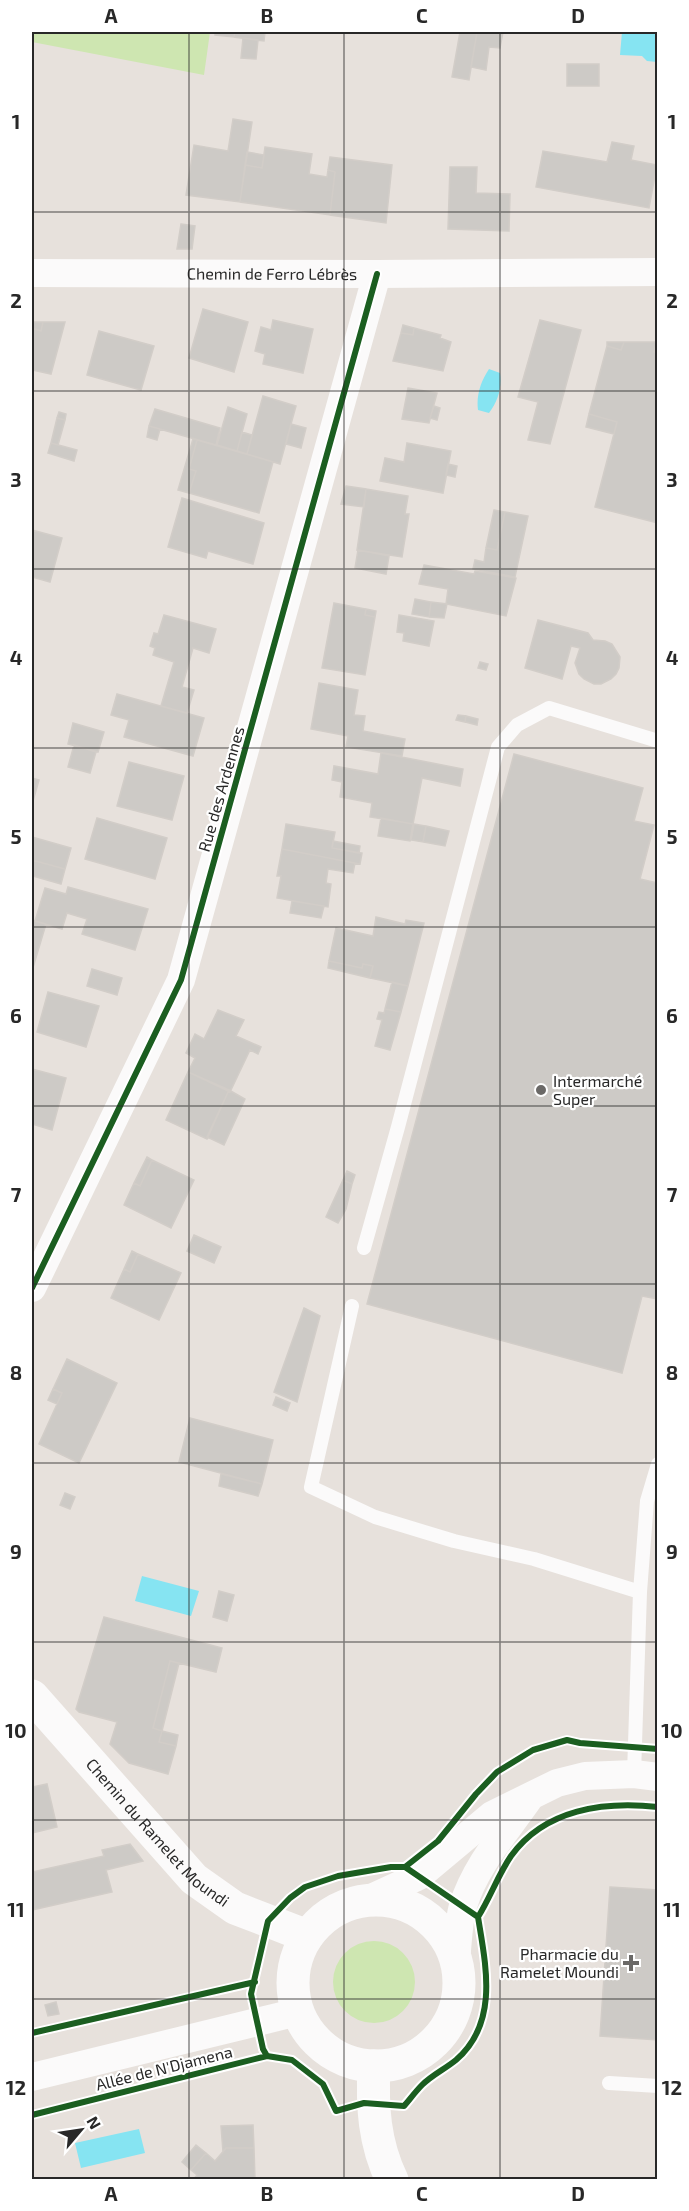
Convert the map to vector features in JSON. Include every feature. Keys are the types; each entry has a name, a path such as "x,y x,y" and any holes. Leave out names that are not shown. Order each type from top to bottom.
{"main road":[{"name":"Chemin du Ramelet Moundi","path":"32,1696 194,1879 235,1908 307,1936"},
{"path":"368,1900 387,1900 405,1905 423,1915 438,1927 449,1943 456,1961 459,1983 456,2005 447,2025 434,2043 416,2056 396,2064 374,2066 350,2062 328,2050 310,2034 298,2012 293,1993 293,1973 298,1954 307,1936 333,1911 368,1900"},
{"path":"374,2066 372,2103 376,2136 382,2161 392,2180"}],"street":[{"name":"Chemin de Ferro Lébrès","path":"32,273 657,272"},
{"name":"Rue des Ardennes","path":"32,1288 181,980 377,274"},
{"path":"368,1900 419,1876 492,1815 556,1783 585,1776 646,1776"},
{"path":"456,1961 463,1907 476,1876 490,1852 533,1794"},
{"name":"Allée de N'Djamena","path":"32,2077 298,2012"}],"lane":[{"path":"364,1248 498,747 517,725 549,708 657,741"},
{"path":"352,1306 311,1487 375,1517 454,1541 534,1559 640,1592"},
{"path":"646,1776 640,1592 647,1501 657,1464"},
{"path":"609,2083 657,2086"}],"green space":[{"path":"32,32 210,32 204,75 32,42"},
{"path":"374,1941 390,1944 403,1953 412,1966 415,1982 412,1998 403,2011 390,2020 374,2023 358,2020 345,2011 336,1998 333,1982 336,1966 345,1953 358,1944"}],"water":[{"path":"622,32 657,32 657,62 647,61 642,56 620,55"},
{"path":"489,369 500,373 500,384 499,394 489,413 478,410 478,399 480,388"},
{"path":"142,1576 199,1591 191,1616 135,1601"},
{"path":"139,2129 145,2153 81,2168 75,2143"}],"building":[{"path":"215,32 235,32 234,37 215,35"},
{"path":"235,32 265,32 264,41 234,37"},
{"path":"460,32 477,32 469,80 452,77"},
{"path":"477,32 503,32 500,48 489,47 486,70 471,67"},
{"path":"243,38 258,40 256,59 241,58"},
{"path":"567,64 599,64 599,86 567,86"},
{"path":"233,119 252,122 240,202 186,195 194,145 228,151"},
{"path":"612,142 634,146 631,160 657,165 649,208 536,187 543,151 607,162"},
{"path":"265,147 312,154 309,174 327,177 328,170 335,172 330,215 240,202 245,165 262,168"},
{"path":"247,152 264,155 262,168 245,165"},
{"path":"330,157 392,165 386,223 330,215 335,172 328,170"},
{"path":"450,167 477,167 476,193 510,194 509,231 448,229"},
{"path":"181,224 195,226 192,249 177,249"},
{"path":"203,309 248,322 234,372 189,358"},
{"path":"273,320 313,329 303,373 263,364 265,354 255,351 261,327 271,330"},
{"path":"540,320 581,330 550,444 528,440 538,402 518,397"},
{"path":"32,322 43,322 41,331 32,328"},
{"path":"43,322 65,322 51,374 32,370 32,328 41,331"},
{"path":"403,325 414,328 413,335 401,333"},
{"path":"414,328 441,335 440,338 451,342 443,371 393,361 401,333 413,335"},
{"path":"99,331 154,346 141,390 87,375"},
{"path":"607,342 624,342 621,350 607,346"},
{"path":"624,342 657,342 654,352 658,353 658,523 595,507 617,422 589,414 607,346 621,350"},
{"path":"408,388 437,393 429,423 402,419"},
{"path":"263,396 296,406 280,464 247,454"},
{"path":"434,406 440,408 437,420 430,418"},
{"path":"228,407 247,414 237,451 217,445"},
{"path":"155,409 220,428 216,445 149,426"},
{"path":"59,412 66,414 65,420 57,418"},
{"path":"589,414 617,422 614,434 586,427"},
{"path":"57,418 65,420 58,445 51,443"},
{"path":"291,424 306,428 301,448 286,444"},
{"path":"149,426 160,429 157,440 147,437"},
{"path":"242,432 252,435 247,454 237,451"},
{"path":"193,439 197,440 189,469 196,471 189,493 178,490"},
{"path":"197,440 273,462 259,513 189,493 196,471 189,469"},
{"path":"51,443 77,450 74,461 48,453"},
{"path":"407,443 451,451 443,493 380,481 385,458 404,462"},
{"path":"448,464 457,466 455,477 446,475"},
{"path":"346,486 366,489 364,507 341,504"},
{"path":"366,489 408,496 405,514 409,514 402,557 357,550"},
{"path":"182,498 264,523 253,564 208,551 206,558 168,547"},
{"path":"494,510 505,512 497,550 486,548"},
{"path":"505,512 528,516 515,577 473,569 475,560 484,562 486,548 497,550"},
{"path":"32,530 62,538 50,582 32,577"},
{"path":"358,550 389,556 386,574 355,568"},
{"path":"424,565 474,574 475,571 516,578 506,616 446,604 448,589 419,584"},
{"path":"415,599 431,602 429,617 412,614"},
{"path":"431,602 447,604 444,618 429,617"},
{"path":"334,603 366,609 365,615 375,617 365,675 322,668"},
{"path":"366,609 376,611 375,617 365,615"},
{"path":"164,615 216,629 209,653 193,648 182,687 194,690 187,713 161,706 174,662 153,655 155,648 150,646 154,633 158,634"},
{"path":"399,615 434,621 429,646 403,641 404,633 397,632"},
{"path":"538,620 588,633 593,640 612,644 620,657 616,674 601,684 594,684 584,679 579,674 575,663 580,648 571,646 562,679 525,668"},
{"path":"480,662 488,664 486,670 478,668"},
{"path":"319,683 358,690 354,715 365,716 363,731 405,739 402,756 346,747 348,736 311,729"},
{"path":"117,694 204,718 193,756 124,737 129,720 111,715"},
{"path":"458,715 466,716 465,722 456,720"},
{"path":"466,716 478,719 477,725 465,722"},
{"path":"73,723 104,732 98,752 68,744"},
{"path":"74,745 96,752 90,773 68,767"},
{"path":"381,753 463,769 460,786 422,778 413,824 370,817 372,803 340,797 342,782 332,780 334,766 378,774"},
{"name":"Intermarché Super","path":"514,754 643,788 634,821 654,825 640,879 658,883 658,1299 642,1296 622,1373 367,1304"},
{"path":"129,762 184,776 172,820 117,806"},
{"path":"32,778 39,780 33,801 32,800"},
{"path":"97,818 167,838 155,879 85,859"},
{"path":"381,818 413,824 410,841 378,836"},
{"path":"286,824 335,832 332,848 362,853 360,864 282,849"},
{"path":"414,824 426,826 423,842 411,840"},
{"path":"426,826 449,831 445,846 423,842"},
{"path":"32,837 71,848 65,869 32,860"},
{"path":"333,841 360,846 359,853 332,848"},
{"path":"282,849 355,863 353,873 328,869 326,883 331,884 328,907 277,898 281,876 277,876"},
{"path":"32,860 65,869 61,884 33,876 32,880"},
{"path":"68,887 148,909 135,950 82,934 87,919 67,913 62,929 35,921 45,888 66,894"},
{"path":"292,901 324,906 321,918 290,913"},
{"path":"376,917 405,924 406,920 424,923 408,986 370,978 373,966 363,964 362,968 329,961 336,928 373,936"},
{"path":"32,920 46,924 32,971"},
{"path":"329,961 362,968 363,964 373,966 370,978 328,968"},
{"path":"92,969 122,978 117,995 87,986"},
{"path":"392,982 408,986 401,1012 385,1009"},
{"path":"48,992 99,1006 86,1047 37,1032"},
{"path":"385,1009 401,1012 390,1050 375,1046 382,1020 377,1019 379,1012 384,1013"},
{"path":"218,1010 244,1020 236,1036 261,1047 258,1054 250,1050 230,1092 188,1072 195,1058 186,1053 195,1034 204,1039"},
{"path":"32,1069 66,1078 52,1130 32,1124"},
{"path":"188,1072 229,1090 207,1139 166,1120"},
{"path":"229,1090 245,1099 224,1145 207,1137"},
{"path":"147,1157 152,1160 140,1186 134,1183"},
{"path":"152,1160 194,1180 171,1228 124,1205 134,1183 140,1186"},
{"path":"347,1171 355,1175 352,1184 343,1180"},
{"path":"343,1180 352,1184 346,1209 338,1223 326,1217"},
{"path":"194,1235 221,1247 214,1263 187,1251"},
{"path":"132,1251 138,1254 130,1272 124,1269"},
{"path":"138,1254 181,1273 159,1320 111,1298 124,1269 130,1272"},
{"path":"304,1308 320,1316 297,1402 274,1392"},
{"path":"67,1359 117,1383 79,1463 39,1444 62,1393 53,1389"},
{"path":"53,1389 62,1393 57,1404 48,1400"},
{"path":"276,1397 290,1403 287,1411 273,1405"},
{"path":"190,1418 273,1440 262,1484 179,1462"},
{"path":"221,1474 262,1484 258,1496 219,1486"},
{"path":"65,1493 75,1497 70,1509 60,1505"},
{"path":"219,1591 234,1595 227,1621 213,1617"},
{"path":"104,1617 222,1648 216,1672 170,1661 153,1728 162,1731 159,1742 176,1746 168,1774 129,1763 110,1744 117,1722 79,1712 76,1709"},
{"path":"170,1661 179,1663 162,1731 153,1728"},
{"path":"162,1731 178,1735 176,1746 159,1742"},
{"path":"47,1784 57,1827 32,1833 32,1787"},
{"path":"130,1844 143,1861 106,1870 112,1892 32,1910 32,1872 104,1856 102,1850"},
{"name":"Pharmacie du Ramelet Moundi","path":"610,1887 658,1890 658,2040 600,2036"},
{"path":"56,2002 59,2014 48,2016 45,2005"},
{"path":"253,2125 254,2148 226,2148 223,2152 221,2126"},
{"path":"196,2145 206,2153 191,2170 182,2162"},
{"path":"226,2148 254,2148 255,2180 193,2180 197,2175 191,2170 206,2153 215,2161"}],"cycle path":[{"path":"32,1288 181,980 377,274"},
{"path":"405,1867 438,1841 497,1772 533,1750 567,1740 658,1749"},
{"path":"478,1917 511,1856 525,1840 541,1828 558,1818 597,1807 638,1805 658,1807"},
{"path":"391,1867 405,1867 478,1917 486,1974 484,2011 479,2029 470,2045 456,2060 422,2085 404,2106 364,2103 336,2111 323,2084 292,2060 267,2056 263,2049 251,1994 268,1921 290,1898 305,1887 338,1876 391,1867"},
{"path":"32,2033 255,1982"},
{"path":"32,2115 267,2056"}],"place":[{"name":"Intermarché Super","path":"541,1090"},
{"name":"Pharmacie du Ramelet Moundi","path":"631,1963"}]}
